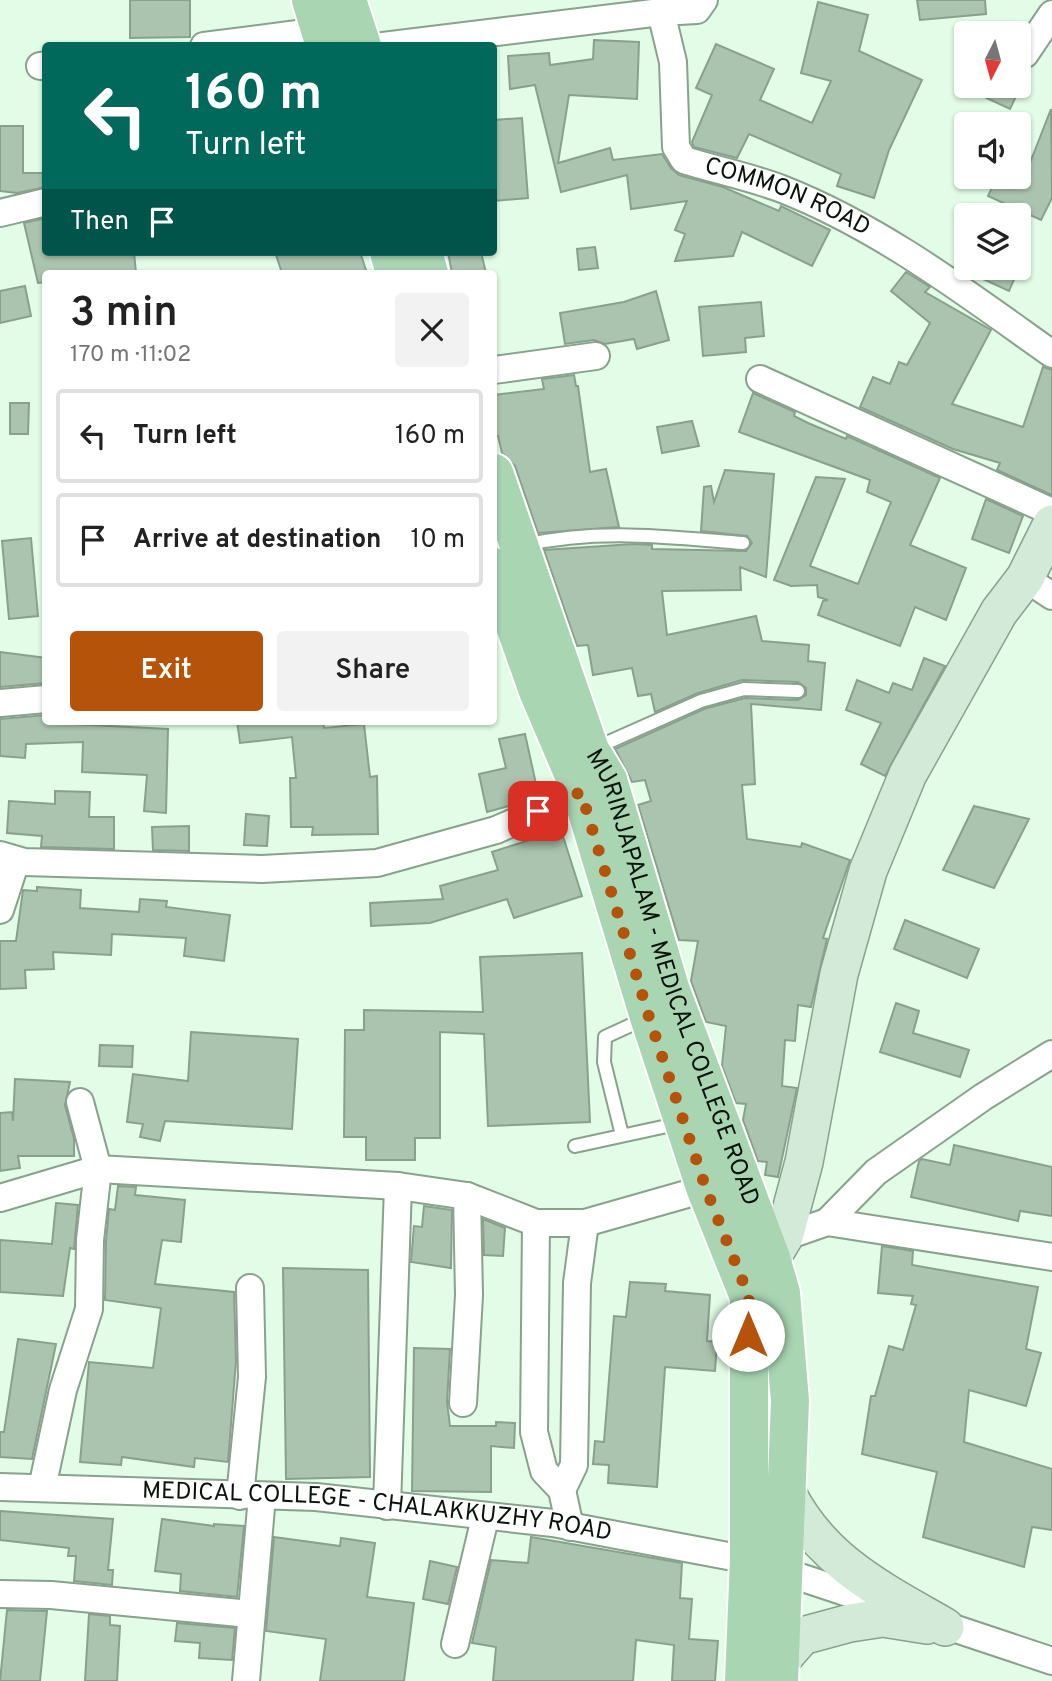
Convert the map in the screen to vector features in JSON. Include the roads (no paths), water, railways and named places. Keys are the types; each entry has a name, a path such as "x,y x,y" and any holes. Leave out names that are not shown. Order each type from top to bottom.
{"main road":[{"path":"347,0 361,42"},
{"path":"497,494 506,557 538,691 593,774 649,1017 685,1123 723,1184 749,1297 749,1560 744,1681"},
{"path":"749,1297 777,1248 804,1163 839,974 868,871 908,774 999,612 1039,587 1052,524"},
{"name":"MURINJAPALAM - MEDICAL COLLEGE ROAD","path":"593,774 670,988 723,1184 777,1248 787,1338 790,1401 780,1671"},
{"path":"788,1493 800,1517 830,1554 869,1584 945,1627"},
{"path":"780,1671 802,1636 850,1623 883,1618 945,1627"}],"street":[{"path":"416,42 697,10 704,0"},
{"name":"COMMON ROAD","path":"661,12 673,62 676,147 684,160 780,188 820,205 914,257 1052,354"},
{"path":"1031,45 1052,14"},
{"path":"226,42 319,25"},
{"path":"0,213 42,203"},
{"path":"497,370 596,356"},
{"path":"760,379 1052,512"},
{"path":"0,703 42,699"},
{"path":"0,910 8,858 262,869 377,863 496,830 593,774"},
{"path":"777,1248 827,1222 876,1172 983,1097 1052,1054"},
{"path":"42,1488 63,1390 89,1309 90,1240 98,1169 80,1102"},
{"path":"0,1198 98,1169 398,1186 467,1196 536,1223 585,1223 723,1184"},
{"path":"387,1506 398,1186"},
{"path":"463,1403 468,1295 467,1196"},
{"path":"827,1222 1052,1257"},
{"path":"536,1223 534,1432 544,1471 562,1490 570,1527"},
{"path":"562,1490 574,1465 577,1283 585,1223"},
{"path":"246,1681 250,1614 250,1288"},
{"name":"MEDICAL COLLEGE - CHALAKKUZHY ROAD","path":"0,1487 316,1497 570,1527 749,1560 1052,1661"},
{"path":"455,1644 485,1518"},
{"path":"0,1594 51,1595 250,1614"}],"lane":[{"path":"506,557 569,535 632,534 743,543"},
{"path":"593,774 701,701 744,689 798,691"},
{"path":"621,1135 604,1062 605,1037 649,1017"},
{"path":"575,1146 685,1123"}]}
